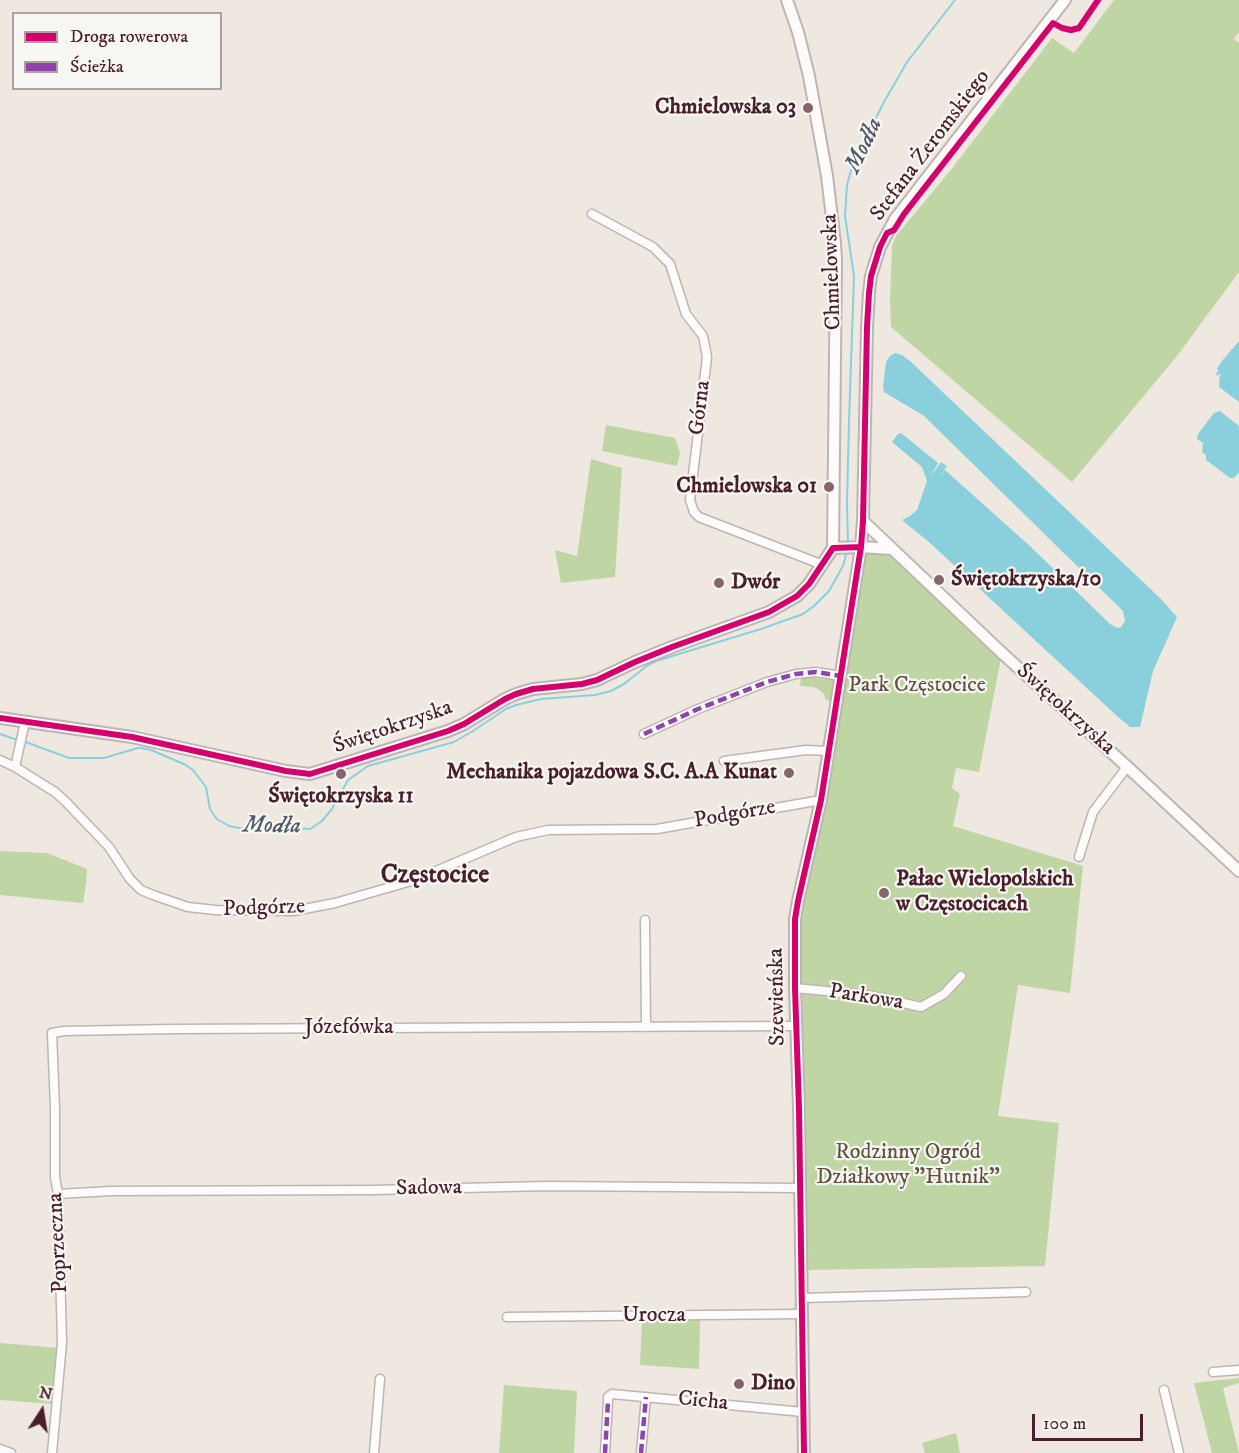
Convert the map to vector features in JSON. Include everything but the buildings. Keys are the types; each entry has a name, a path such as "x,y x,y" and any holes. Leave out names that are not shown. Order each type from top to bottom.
{"street":[{"name":"Chmielowska","path":"787,0 809,76 827,176 835,243 848,548"},
{"name":"Stefana Żeromskiego","path":"848,548 863,522 868,304 871,276 879,247 896,219 1065,0"},
{"name":"Górna","path":"592,214 653,247 670,264 686,314 703,336 707,357 690,500 694,512 699,517 823,565"},
{"name":"Świętokrzyska","path":"863,522 1239,871"},
{"path":"848,548 891,549"},
{"name":"Świętokrzyska","path":"0,718 25,725 132,737 286,771 310,774 448,731 516,694 533,689 582,684 597,680 663,651 769,612 797,596 823,565 848,548"},
{"name":"Szewieńska","path":"804,1453 795,919 821,800 841,676 848,548"},
{"path":"644,734 767,682 796,674 816,672 841,676"},
{"path":"15,767 25,725"},
{"path":"724,761 806,750 829,751"},
{"name":"Podgórze","path":"0,760 55,792 66,802 109,847 130,879 141,890 188,907 215,910 294,911 335,903 415,880 516,837 548,830 657,829 821,800"},
{"path":"1079,857 1093,812 1127,767"},
{"path":"645,920 646,1027"},
{"name":"Parkowa","path":"795,988 868,995 921,1006 944,994 961,976"},
{"name":"Józefówka","path":"52,1033 173,1029 796,1026"},
{"name":"Poprzeczna","path":"52,1033 62,1343 52,1453"},
{"name":"Sadowa","path":"58,1194 111,1191 374,1190 548,1186 800,1188"},
{"path":"801,1298 1026,1292"},
{"name":"Urocza","path":"507,1317 802,1314"},
{"path":"1213,1372 1239,1370"},
{"path":"374,1453 380,1379"},
{"path":"1164,1390 1179,1453"},
{"name":"Cicha","path":"605,1453 608,1397 612,1394 803,1412"},
{"path":"641,1453 646,1397"},
{"path":"0,1449 11,1453"}],"green space":[{"path":"1114,0 1239,0 1239,32 1234,39 1239,43 1239,272 1177,356 1072,482 891,327 892,246 896,236 950,171 1052,38 1074,53"},
{"path":"606,425 675,438 680,453 677,466 602,451"},
{"path":"591,459 622,468 615,577 561,583 555,550 577,556"},
{"path":"861,547 891,549 955,606 1002,653 979,772 956,768 952,788 960,794 953,826 1083,866 1070,993 1018,985 998,1116 1059,1123 1045,1266 806,1270 802,992 866,998 923,1008 868,995 795,988 795,919 821,800"},
{"path":"801,678 835,680 831,701 826,700 818,689 800,686"},
{"path":"0,851 47,853 87,869 83,903 0,895"},
{"path":"642,1320 700,1320 699,1369 640,1365"},
{"path":"0,1343 60,1348 53,1404 0,1400"},
{"path":"1239,1378 1239,1383 1223,1388 1239,1453 1212,1453 1194,1383"},
{"path":"504,1385 577,1391 574,1453 499,1453"},
{"path":"956,1433 960,1453 925,1453 922,1443"}],"water":[{"path":"1239,341 1239,402 1219,387 1220,373 1217,376 1216,374 1217,368"},
{"path":"895,353 910,361 1161,599 1177,617 1153,671 1140,727 1130,727 1117,716 930,543 902,520 917,510 927,481 922,467 892,442 901,433 938,463 931,476 941,462 947,466 937,481 945,470 1031,547 1110,624 1117,628 1121,627 1125,621 1123,611 924,416 884,392 886,362"},
{"path":"1220,411 1239,426 1239,472 1234,478 1230,478 1206,460 1206,455 1202,452 1203,443 1197,439 1198,434 1214,413"}],"waterway":[{"name":"Modła","path":"848,545 847,503 854,276 845,216 847,185 853,163 907,62 955,0"},
{"name":"Modła","path":"23,741 69,758 104,758 138,748 151,750 193,770 206,787 213,814 229,826 249,830 276,827 310,829 322,821 332,809 348,780 368,766 454,742 516,705 541,699 595,695 611,691 656,661 803,614 829,591 843,566 847,551"},
{"name":"Modła","path":"0,734 17,740"}],"marked path":[{"path":"644,734 698,709 767,682 796,674 816,672 841,676"},
{"path":"641,1453 646,1397"},
{"path":"605,1453 608,1401"}],"cycle path":[{"path":"804,1453 795,919 821,800 861,547 867,327 871,276 887,233 894,230 904,214 1053,23 1071,30 1079,28 1098,0"},
{"path":"0,718 132,737 286,771 310,774 448,731 516,694 533,689 582,684 597,680 672,647 769,612 797,596 809,584 833,548 861,547"}],"place":[{"name":"Chmielowska 03","path":"808,108"},
{"name":"Chmielowska 01","path":"829,487"},
{"name":"Świętokrzyska/10","path":"939,580"},
{"name":"Dwór","path":"719,583"},
{"name":"Mechanika pojazdowa S.C. A.A Kunat","path":"789,773"},
{"name":"Świętokrzyska 11","path":"341,774"},
{"name":"Pałac Wielopolskich w Częstocicach","path":"884,893"},
{"name":"Dino","path":"739,1384"}],"district":[{"name":"Częstocice","path":"435,877"}],"park label":[{"name":"Park Częstocice","path":"917,686"},
{"name":"Rodzinny Ogród Działkowy \"Hutnik\"","path":"908,1166"}]}
